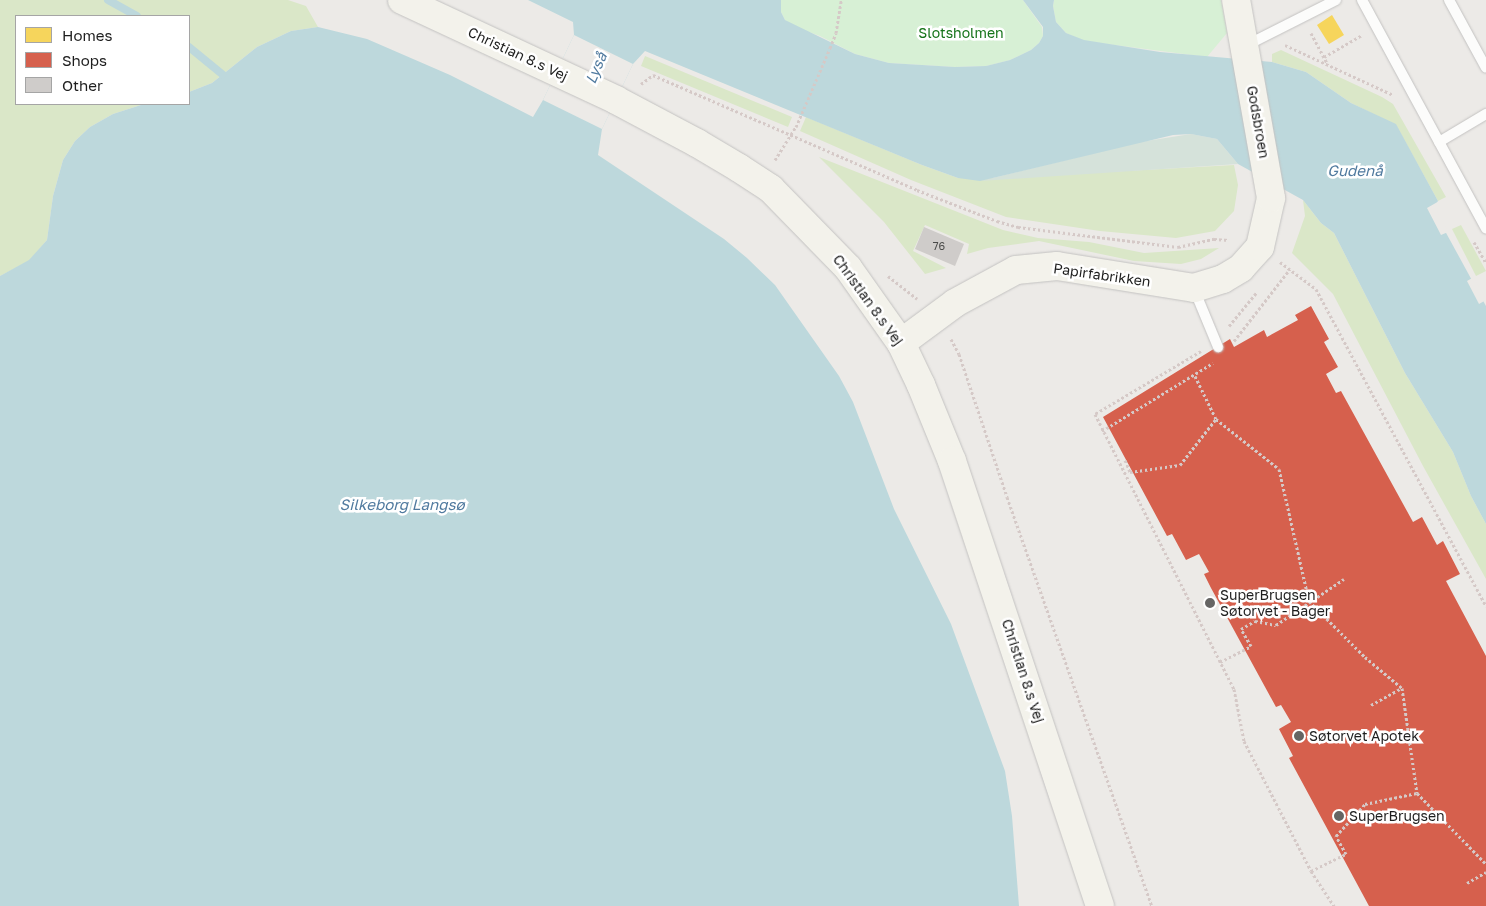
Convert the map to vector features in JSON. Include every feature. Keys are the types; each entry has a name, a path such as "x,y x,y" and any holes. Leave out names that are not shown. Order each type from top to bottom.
{"street":[{"name":"Christian 8.s Vej","path":"402,0 616,100 697,143 771,190 848,268 901,343 921,384 952,461 1100,906"},
{"path":"1236,0 1255,41"},
{"name":"Godsbroen","path":"1255,41 1271,198 1272,260"},
{"name":"Papirfabrikken","path":"901,343 955,303 1016,270 1057,266 1194,288 1222,279 1241,268 1272,260"}],"lane":[{"path":"1255,41 1336,0"},
{"path":"1362,0 1486,228"},
{"path":"1449,0 1486,68"},
{"path":"1439,142 1486,114"},
{"path":"1194,288 1217,345"}],"path":[{"path":"791,136 836,33 841,0"},
{"path":"1324,57 1376,27"},
{"path":"1255,41 1395,96"},
{"path":"616,100 653,75 963,209 1018,227 1178,247 1214,240 1232,241"},
{"path":"1472,237 1486,263"},
{"path":"1272,260 1290,268 1316,289 1486,606"},
{"path":"1232,343 1290,268"},
{"path":"1263,284 1217,345 1095,414 1234,689 1244,741 1311,871 1334,906"},
{"path":"938,316 959,354 1007,497 1152,906"},
{"path":"1102,431 1195,376 1217,360"},
{"path":"1195,376 1216,419 1279,469 1309,600 1365,657 1402,688 1417,793 1486,864"},
{"path":"1125,460 1130,472 1180,465 1216,419"},
{"path":"1220,662 1251,646 1241,629 1255,621 1276,624 1309,600 1344,579"},
{"path":"1371,705 1402,688"},
{"path":"1311,871 1346,854 1336,836 1365,804 1417,793"},
{"path":"1467,883 1486,872"}],"green space":[{"path":"0,0 288,0 306,6 318,27 291,31 257,47 212,83 190,92 190,15 15,15 15,105 141,105 113,114 90,127 75,141 63,160 53,196 47,240 29,261 0,276"},
{"name":"Slotsholmen","path":"781,0 1023,0 1042,27 1043,36 1039,43 1031,50 1010,60 986,66 955,67 889,63 855,54 820,36 792,26 785,20 781,12"},
{"path":"1054,0 1221,0 1227,33 1207,57 1084,41 1066,33 1056,22 1053,6"},
{"path":"1281,50 1382,97 1393,104 1446,197 1438,201 1396,125 1351,103 1306,72 1272,62 1272,54"},
{"path":"645,56 792,117 788,127 641,66"},
{"path":"806,117 958,178 1000,178 1234,165 1238,185 1234,211 1215,231 1176,238 1100,231 1006,217 911,180 800,131"},
{"path":"819,157 1003,230 1038,238 1089,242 1144,253 1219,248 1201,259 1181,264 1134,261 1039,241 988,248 967,254 969,244 925,225 913,251 946,268 925,274 884,222"},
{"path":"1303,200 1321,223 1334,233 1405,373 1453,452 1471,496 1486,524 1486,579 1423,466 1333,294 1292,253 1305,216"},
{"path":"1461,225 1486,271 1476,276 1452,229"}],"shaded area":[{"path":"1191,134 1217,139 1238,164 980,181 1140,142"}],"water":[{"name":"Silkeborg Langsø","path":"528,0 781,0 781,12 785,20 855,54 889,63 955,67 986,66 1010,60 1031,50 1039,43 1043,36 1043,27 1023,0 1054,0 1053,6 1056,22 1066,33 1084,40 1160,52 1272,62 1306,72 1351,103 1396,124 1438,201 1433,209 1486,306 1486,524 1471,496 1453,452 1405,373 1334,233 1321,223 1303,200 1238,164 1217,139 1191,134 1173,135 980,181 958,178 645,51 633,64 602,129 598,155 724,239 747,258 775,285 839,376 853,402 894,509 951,624 1005,771 1012,816 1019,906 0,906 0,276 29,260 47,240 53,196 63,160 75,141 90,127 113,114 141,105 190,105 190,92 212,83 257,47 291,31 318,27 367,39 450,75 533,117 574,35 573,22"}],"pier":[{"path":"574,35 633,64 602,129 543,100"},
{"path":"1441,200 1436,209 1448,232 1441,235 1427,208"},
{"path":"1474,277 1486,300 1479,304 1467,281"}],"building: Homes":[{"path":"1332,15 1344,35 1329,44 1317,25"}],"building: Shops":[{"path":"1311,306 1329,339 1324,342 1338,367 1326,374 1336,393 1341,391 1413,522 1422,517 1437,545 1443,541 1460,574 1446,581 1486,656 1486,906 1369,906 1289,758 1293,756 1279,729 1291,722 1281,705 1276,707 1211,588 1204,574 1209,572 1199,554 1186,560 1172,534 1167,536 1103,417 1230,339 1234,347 1264,330 1267,337 1298,320 1295,315"}],"building: Other":[{"path":"924,227 964,244 955,266 915,249"}],"waterway":[{"path":"108,0 135,15"},
{"path":"190,48 222,74"}],"place":[{"name":"SuperBrugsen Søtorvet - Bager","path":"1210,603"},
{"name":"Søtorvet Apotek","path":"1299,736"},
{"name":"SuperBrugsen","path":"1339,816"}],"water label":[{"name":"Lyså","path":"596,68"},
{"name":"Gudenå","path":"1355,171"}]}
